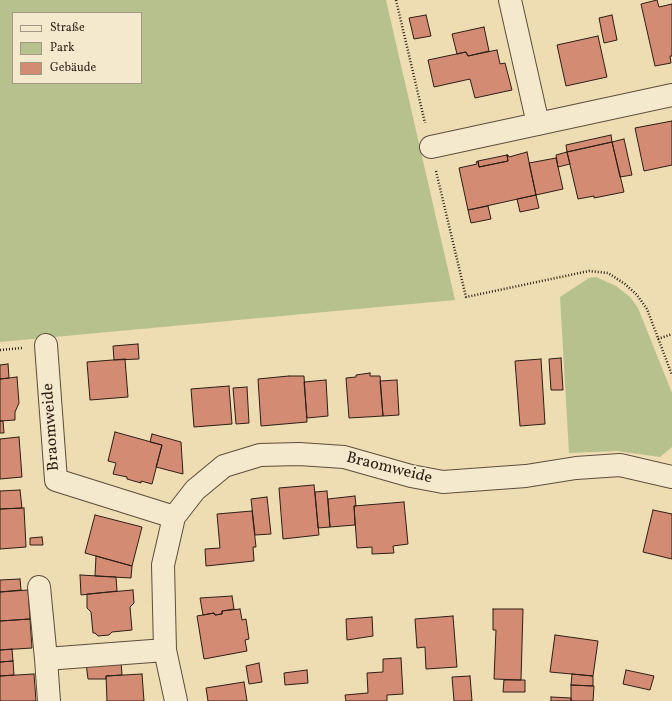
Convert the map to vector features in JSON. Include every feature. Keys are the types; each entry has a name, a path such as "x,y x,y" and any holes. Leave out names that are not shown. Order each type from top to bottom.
{"street":[{"path":"510,0 538,124"},
{"path":"431,147 672,95"},
{"name":"Braomweide","path":"46,345 56,480 174,517"},
{"name":"Braomweide","path":"176,701 166,650 164,564 174,517 195,490 224,466 260,455 299,454 344,457 411,476 443,482 526,476 576,468 620,465 672,478"},
{"path":"39,587 50,701"},
{"path":"46,659 166,650"}],"path":[{"path":"396,0 466,297 589,271 608,273 625,284 637,295 647,309 672,375"},
{"path":"658,339 672,334"}],"green space":[{"path":"0,0 386,0 455,300 0,342"},
{"path":"596,277 616,286 630,297 638,308 672,393 672,447 660,457 617,451 569,453 560,297 589,278"}],"building":[{"path":"657,0 659,7 672,4 672,56 670,56 671,63 655,66 641,4"},
{"path":"426,15 431,36 414,39 409,18"},
{"path":"612,15 617,40 604,43 599,18"},
{"path":"484,27 489,51 468,56 466,52 457,54 452,34"},
{"path":"598,36 607,77 566,86 557,45"},
{"path":"497,50 500,64 505,63 512,90 475,98 470,79 434,87 428,60 466,52 468,56"},
{"path":"672,121 672,165 644,171 635,128"},
{"path":"611,135 612,142 567,152 566,145"},
{"path":"624,139 632,175 620,177 612,142"},
{"path":"612,142 624,192 594,198 594,196 578,199 567,152"},
{"path":"527,152 536,195 468,210 459,168 477,164 476,162 478,161 479,167 508,161 507,155 509,157"},
{"path":"567,152 570,164 558,167 556,155"},
{"path":"507,155 508,161 479,167 478,161"},
{"path":"556,158 563,189 536,195 529,163"},
{"path":"536,195 539,208 520,212 517,199"},
{"path":"488,206 491,219 471,223 468,210"},
{"path":"138,344 139,359 114,360 113,346"},
{"path":"561,358 563,390 551,390 549,359"},
{"path":"125,359 128,397 90,400 87,362"},
{"path":"541,359 545,424 520,426 515,361"},
{"path":"8,364 9,378 0,379 0,365"},
{"path":"370,373 370,376 380,376 383,416 349,418 346,378"},
{"path":"304,376 307,422 261,426 258,379"},
{"path":"17,377 19,403 15,412 15,420 0,421 0,379"},
{"path":"326,380 328,416 307,418 304,382"},
{"path":"397,380 399,415 383,416 380,381"},
{"path":"229,386 232,424 194,427 191,389"},
{"path":"247,387 249,423 236,424 233,388"},
{"path":"0,421 3,421 4,433 0,433"},
{"path":"115,432 162,445 152,484 141,481 141,483 127,479 127,477 113,474 116,463 108,461"},
{"path":"152,434 181,442 183,474 156,467 162,445 150,442"},
{"path":"19,437 22,477 0,479 0,439"},
{"path":"314,485 319,535 283,539 279,488"},
{"path":"20,490 22,508 0,509 0,491"},
{"path":"327,491 330,527 318,528 315,492"},
{"path":"355,496 355,525 330,527 328,499"},
{"path":"267,497 271,534 255,535 251,499"},
{"path":"404,502 408,544 393,546 394,553 372,554 372,547 357,548 354,506"},
{"path":"24,508 26,547 0,549 0,509"},
{"path":"653,510 672,514 672,559 643,552"},
{"path":"252,511 256,547 253,547 254,561 206,566 205,549 220,548 217,514"},
{"path":"95,515 142,527 132,566 85,553"},
{"path":"42,537 43,545 30,545 30,538"},
{"path":"96,556 132,566 131,578 95,576"},
{"path":"80,575 116,577 117,591 81,595"},
{"path":"20,579 21,590 0,592 0,580"},
{"path":"28,590 30,619 0,621 0,592"},
{"path":"133,590 134,603 130,607 132,630 112,632 109,635 98,636 93,633 91,612 87,608 87,594"},
{"path":"232,596 234,609 222,611 222,614 215,615 214,613 203,615 200,598"},
{"path":"240,609 242,620 246,619 249,639 245,640 247,651 204,659 197,616 214,613 215,615 222,614 222,611"},
{"path":"493,609 523,609 521,680 494,679 496,630 493,630"},
{"path":"453,616 457,667 426,669 425,647 417,648 415,619"},
{"path":"372,617 373,636 347,640 346,619"},
{"path":"30,619 32,648 0,650 0,621"},
{"path":"555,635 598,641 593,676 550,672"},
{"path":"12,649 13,661 0,662 0,650"},
{"path":"401,658 403,694 387,695 387,701 346,701 345,695 368,693 367,673 383,672 383,659"},
{"path":"13,661 14,675 0,676 0,662"},
{"path":"121,661 122,675 106,676 106,679 88,679 86,663"},
{"path":"259,663 262,682 249,684 246,666"},
{"path":"307,670 308,683 285,685 284,673"},
{"path":"626,670 654,676 650,690 623,684"},
{"path":"34,674 36,701 0,701 0,676"},
{"path":"142,674 144,701 107,701 106,676"},
{"path":"572,674 593,676 593,686 571,685"},
{"path":"470,676 472,701 454,701 452,677"},
{"path":"504,680 525,680 525,692 503,692"},
{"path":"244,682 247,701 208,701 206,688"},
{"path":"571,685 594,686 593,701 571,701"},
{"path":"551,697 571,698 571,701 551,701"}]}
